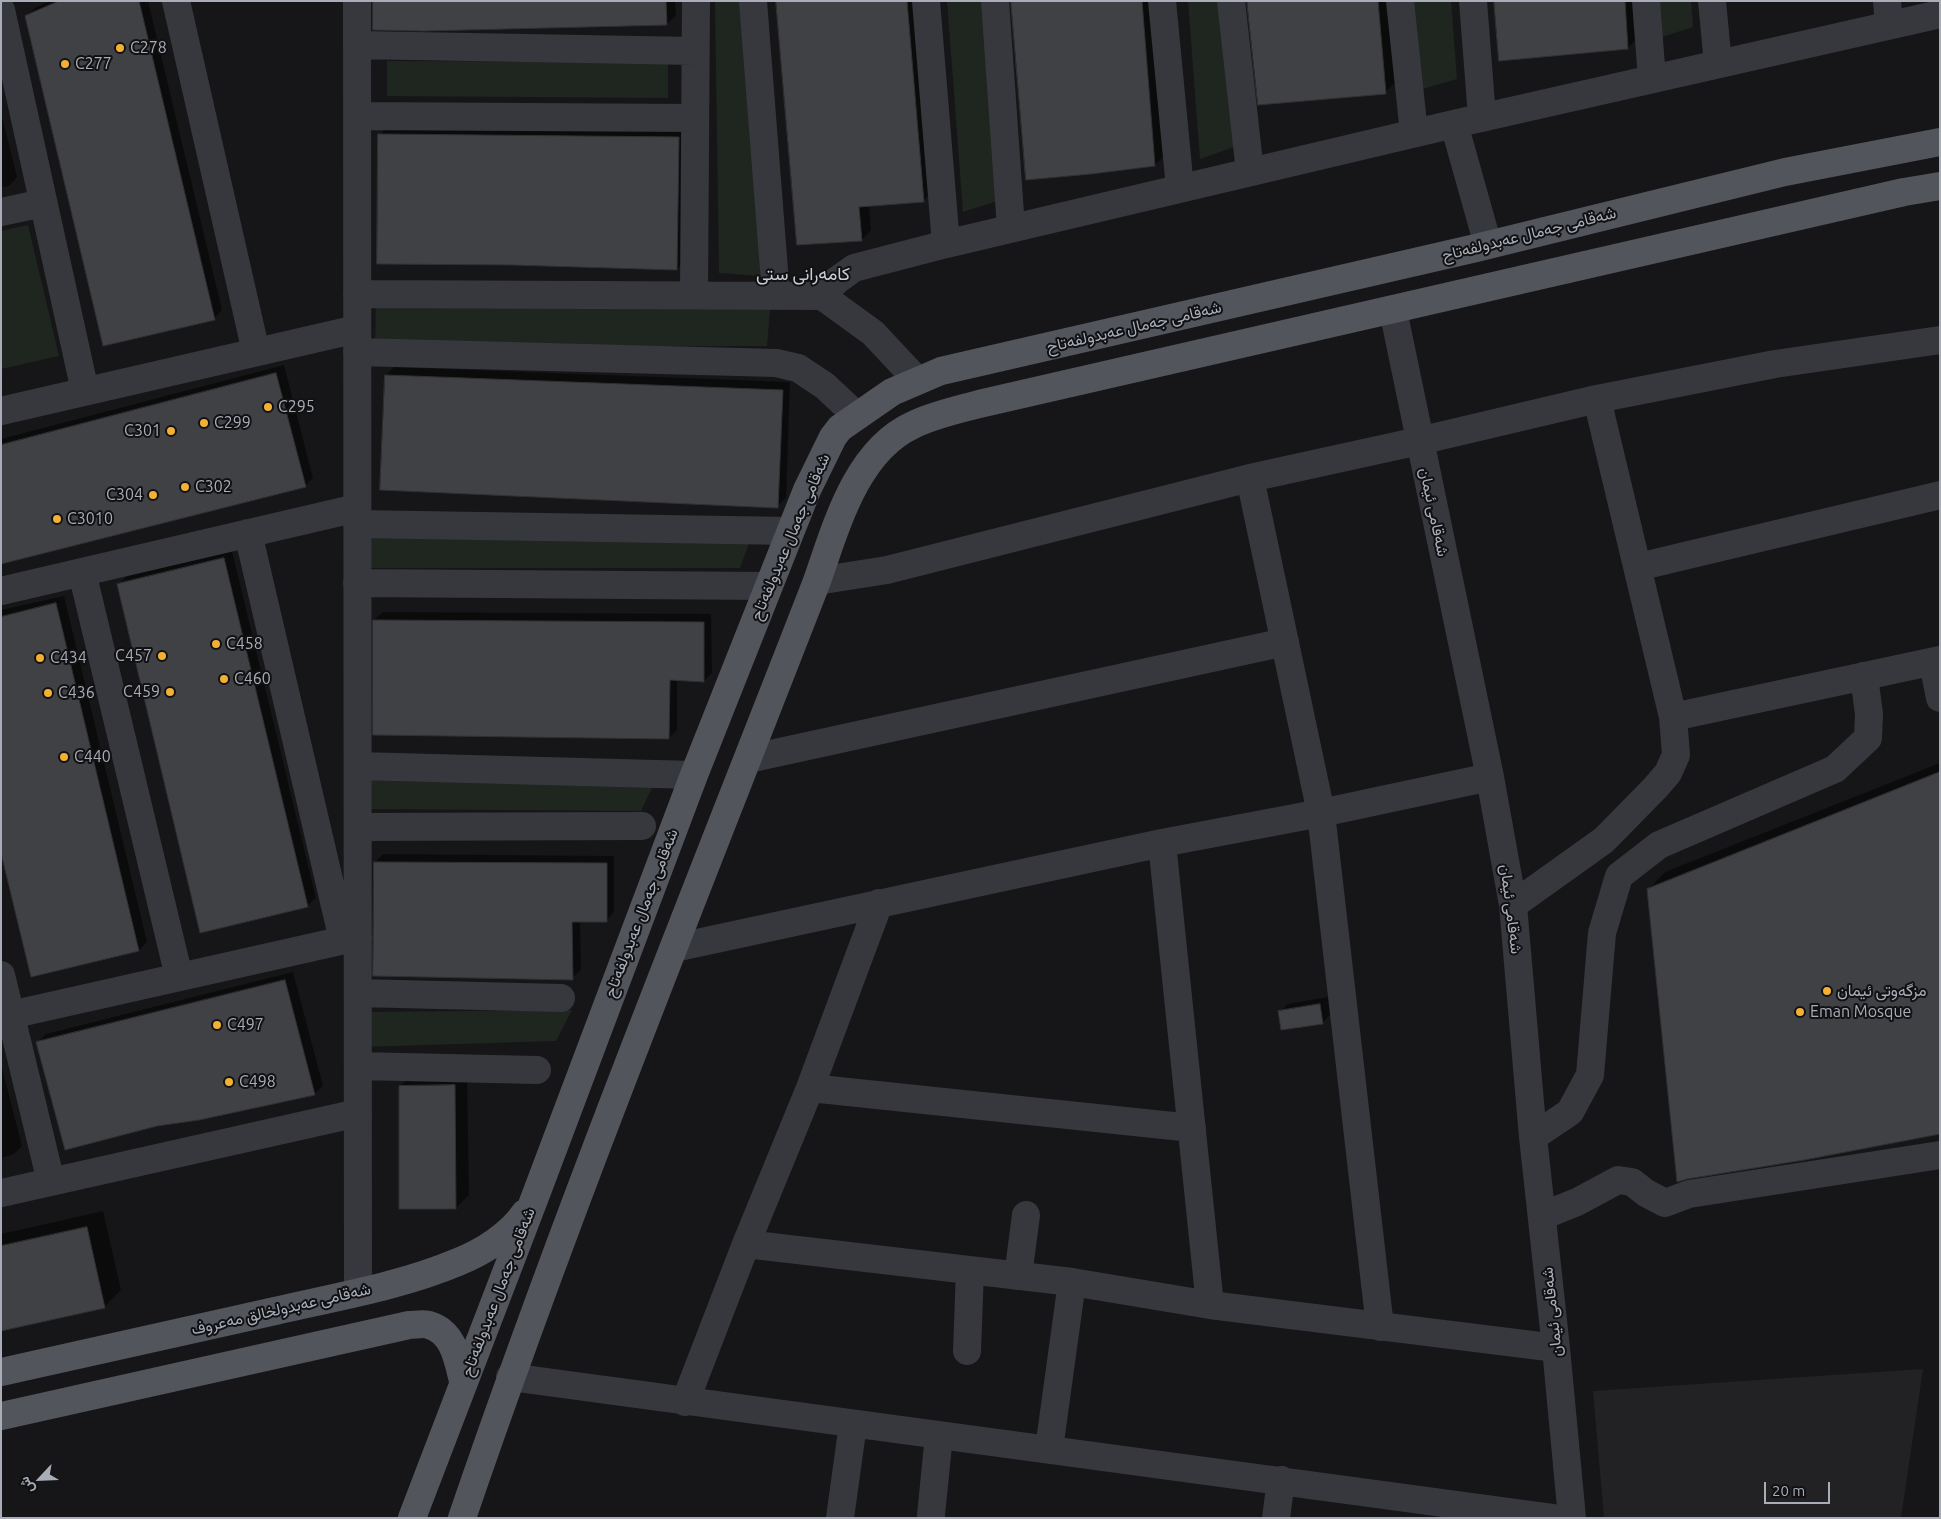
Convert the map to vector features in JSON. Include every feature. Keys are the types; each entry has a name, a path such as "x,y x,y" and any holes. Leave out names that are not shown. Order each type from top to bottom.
{"main road":[{"name":"شەقامی جەمال عەبدولفەتاح","path":"412,1518 694,775 768,586 806,490 833,437 840,428 892,392 941,371 1488,245 1786,172 1940,142"},
{"path":"462,1518 510,1377 618,1088 748,759 850,492 866,466 886,442 912,425 979,404 1904,192 1940,186"},
{"path":"581,1075 618,1088"},
{"name":"شەقامی عەبدولخالق مەعروف","path":"1,1372 358,1292 429,1273 480,1251 503,1236 519,1221 535,1197"},
{"path":"1,1416 409,1325 430,1325 454,1345 463,1381"}],"street":[{"path":"176,1 256,352"},
{"path":"350,938 358,827 357,1"},
{"path":"694,294 696,1"},
{"path":"753,1 776,295"},
{"path":"926,1 946,244"},
{"path":"996,1 1011,228"},
{"path":"1162,1 1180,188"},
{"path":"1231,1 1250,172"},
{"path":"1400,1 1414,134"},
{"path":"1473,1 1482,117"},
{"path":"1646,1 1652,79"},
{"path":"1712,1 1718,64"},
{"path":"1,10 85,391"},
{"path":"822,296 836,281 854,268 946,244 1482,117 1718,64 1888,13 1940,14"},
{"path":"357,44 696,51"},
{"path":"357,116 695,118"},
{"path":"1454,124 1488,245"},
{"path":"1904,192 1940,200"},
{"path":"1,212 43,203"},
{"path":"357,294 822,296 873,333 917,380"},
{"name":"شەقامی ئیمان","path":"1393,310 1490,777 1513,905 1533,1137 1572,1518"},
{"path":"817,581 888,570 1250,478 1597,399 1775,364 1940,340"},
{"path":"1,411 256,352 357,341 776,363 798,368 825,386 857,416"},
{"path":"1513,905 1604,840 1668,773 1676,755 1673,717 1597,399"},
{"path":"1250,478 1321,813 1380,1327"},
{"path":"1638,567 1940,495"},
{"path":"1,591 248,533 357,516 790,530"},
{"path":"248,533 350,938 358,993 358,1292"},
{"path":"82,572 179,977"},
{"path":"357,583 768,586"},
{"path":"748,759 1285,642"},
{"path":"1673,717 1936,661 1940,698"},
{"path":"1533,1137 1570,1112 1590,1075 1602,933 1620,876 1659,845 1835,769 1868,738 1869,714 1864,676"},
{"path":"358,766 694,775"},
{"path":"674,948 1162,843 1321,813 1490,777"},
{"path":"358,827 642,826"},
{"path":"1162,843 1210,1305"},
{"path":"685,1402 746,1244 810,1088 879,903"},
{"path":"6,1016 350,938"},
{"path":"1,975 6,1016 51,1182"},
{"path":"358,993 561,998"},
{"path":"358,1066 537,1070"},
{"path":"810,1088 1192,1128"},
{"path":"1,1193 358,1113"},
{"path":"1542,1216 1577,1202 1618,1180 1632,1182 1646,1193 1665,1203 1689,1194 1940,1156"},
{"path":"1018,1276 1026,1215"},
{"path":"746,1244 1072,1282 1210,1305 1556,1348"},
{"path":"967,1351 970,1270"},
{"path":"1050,1449 1072,1282"},
{"path":"510,1377 1554,1518"},
{"path":"840,1518 853,1424"},
{"path":"931,1515 938,1435"},
{"path":"1276,1518 1281,1480"}],"shaded area":[{"path":"715,1 746,1 761,276 719,273"},
{"path":"947,1 983,1 1000,200 963,212"},
{"path":"1188,1 1225,1 1237,146 1200,159"},
{"path":"1410,1 1451,1 1457,79 1416,91"},
{"path":"1653,1 1691,1 1693,27 1656,39"},
{"path":"387,61 668,62 668,98 387,96"},
{"path":"28,225 59,356 1,369 1,231"},
{"path":"376,304 770,309 767,346 375,347"},
{"path":"362,533 752,535 740,568 362,568"},
{"path":"360,773 659,773 641,811 360,809"},
{"path":"572,1010 556,1041 361,1047 361,1012"},
{"path":"1923,1369 1901,1518 1604,1518 1593,1391"}],"building":[{"path":"59,1 139,1 215,320 103,346 25,16"},
{"path":"373,1 666,1 667,25 424,31 373,30"},
{"path":"776,1 907,1 924,202 859,207 862,241 797,245"},
{"path":"1011,1 1142,1 1155,166 1026,180"},
{"path":"1247,1 1378,1 1386,94 1258,105"},
{"path":"1494,1 1625,1 1628,49 1499,61"},
{"path":"378,134 679,137 677,270 511,265 377,264"},
{"path":"276,373 306,487 1,564 1,445"},
{"path":"385,375 783,390 778,508 380,490"},
{"path":"224,558 308,907 200,933 117,584"},
{"path":"56,603 139,951 31,977 1,853 1,617"},
{"path":"373,620 704,622 704,682 670,680 669,739 373,735"},
{"name":"Eman Mosque","path":"1940,772 1940,1134 1677,1182 1647,889"},
{"path":"374,862 607,863 607,922 572,922 573,980 373,976"},
{"path":"285,980 315,1095 199,1120 157,1126 65,1150 36,1042"},
{"path":"1320,1004 1323,1024 1281,1030 1278,1011"},
{"path":"455,1085 456,1209 399,1209 399,1086"},
{"path":"87,1227 105,1308 1,1331 1,1246"}],"place":[{"name":"C278","path":"120,48"},
{"name":"C277","path":"65,64"},
{"name":"C295","path":"268,407"},
{"name":"C299","path":"204,423"},
{"name":"C301","path":"171,431"},
{"name":"C302","path":"185,487"},
{"name":"C304","path":"153,495"},
{"name":"C3010","path":"57,519"},
{"name":"C458","path":"216,644"},
{"name":"C457","path":"162,656"},
{"name":"C434","path":"40,658"},
{"name":"C460","path":"224,679"},
{"name":"C459","path":"170,692"},
{"name":"C436","path":"48,693"},
{"name":"C440","path":"64,757"},
{"name":"مزگەوتی ئیمان","path":"1827,991"},
{"name":"Eman Mosque","path":"1800,1012"},
{"name":"C497","path":"217,1025"},
{"name":"C498","path":"229,1082"}],"district":[{"name":"كامه‌رانی ستی","path":"803,274"}]}
